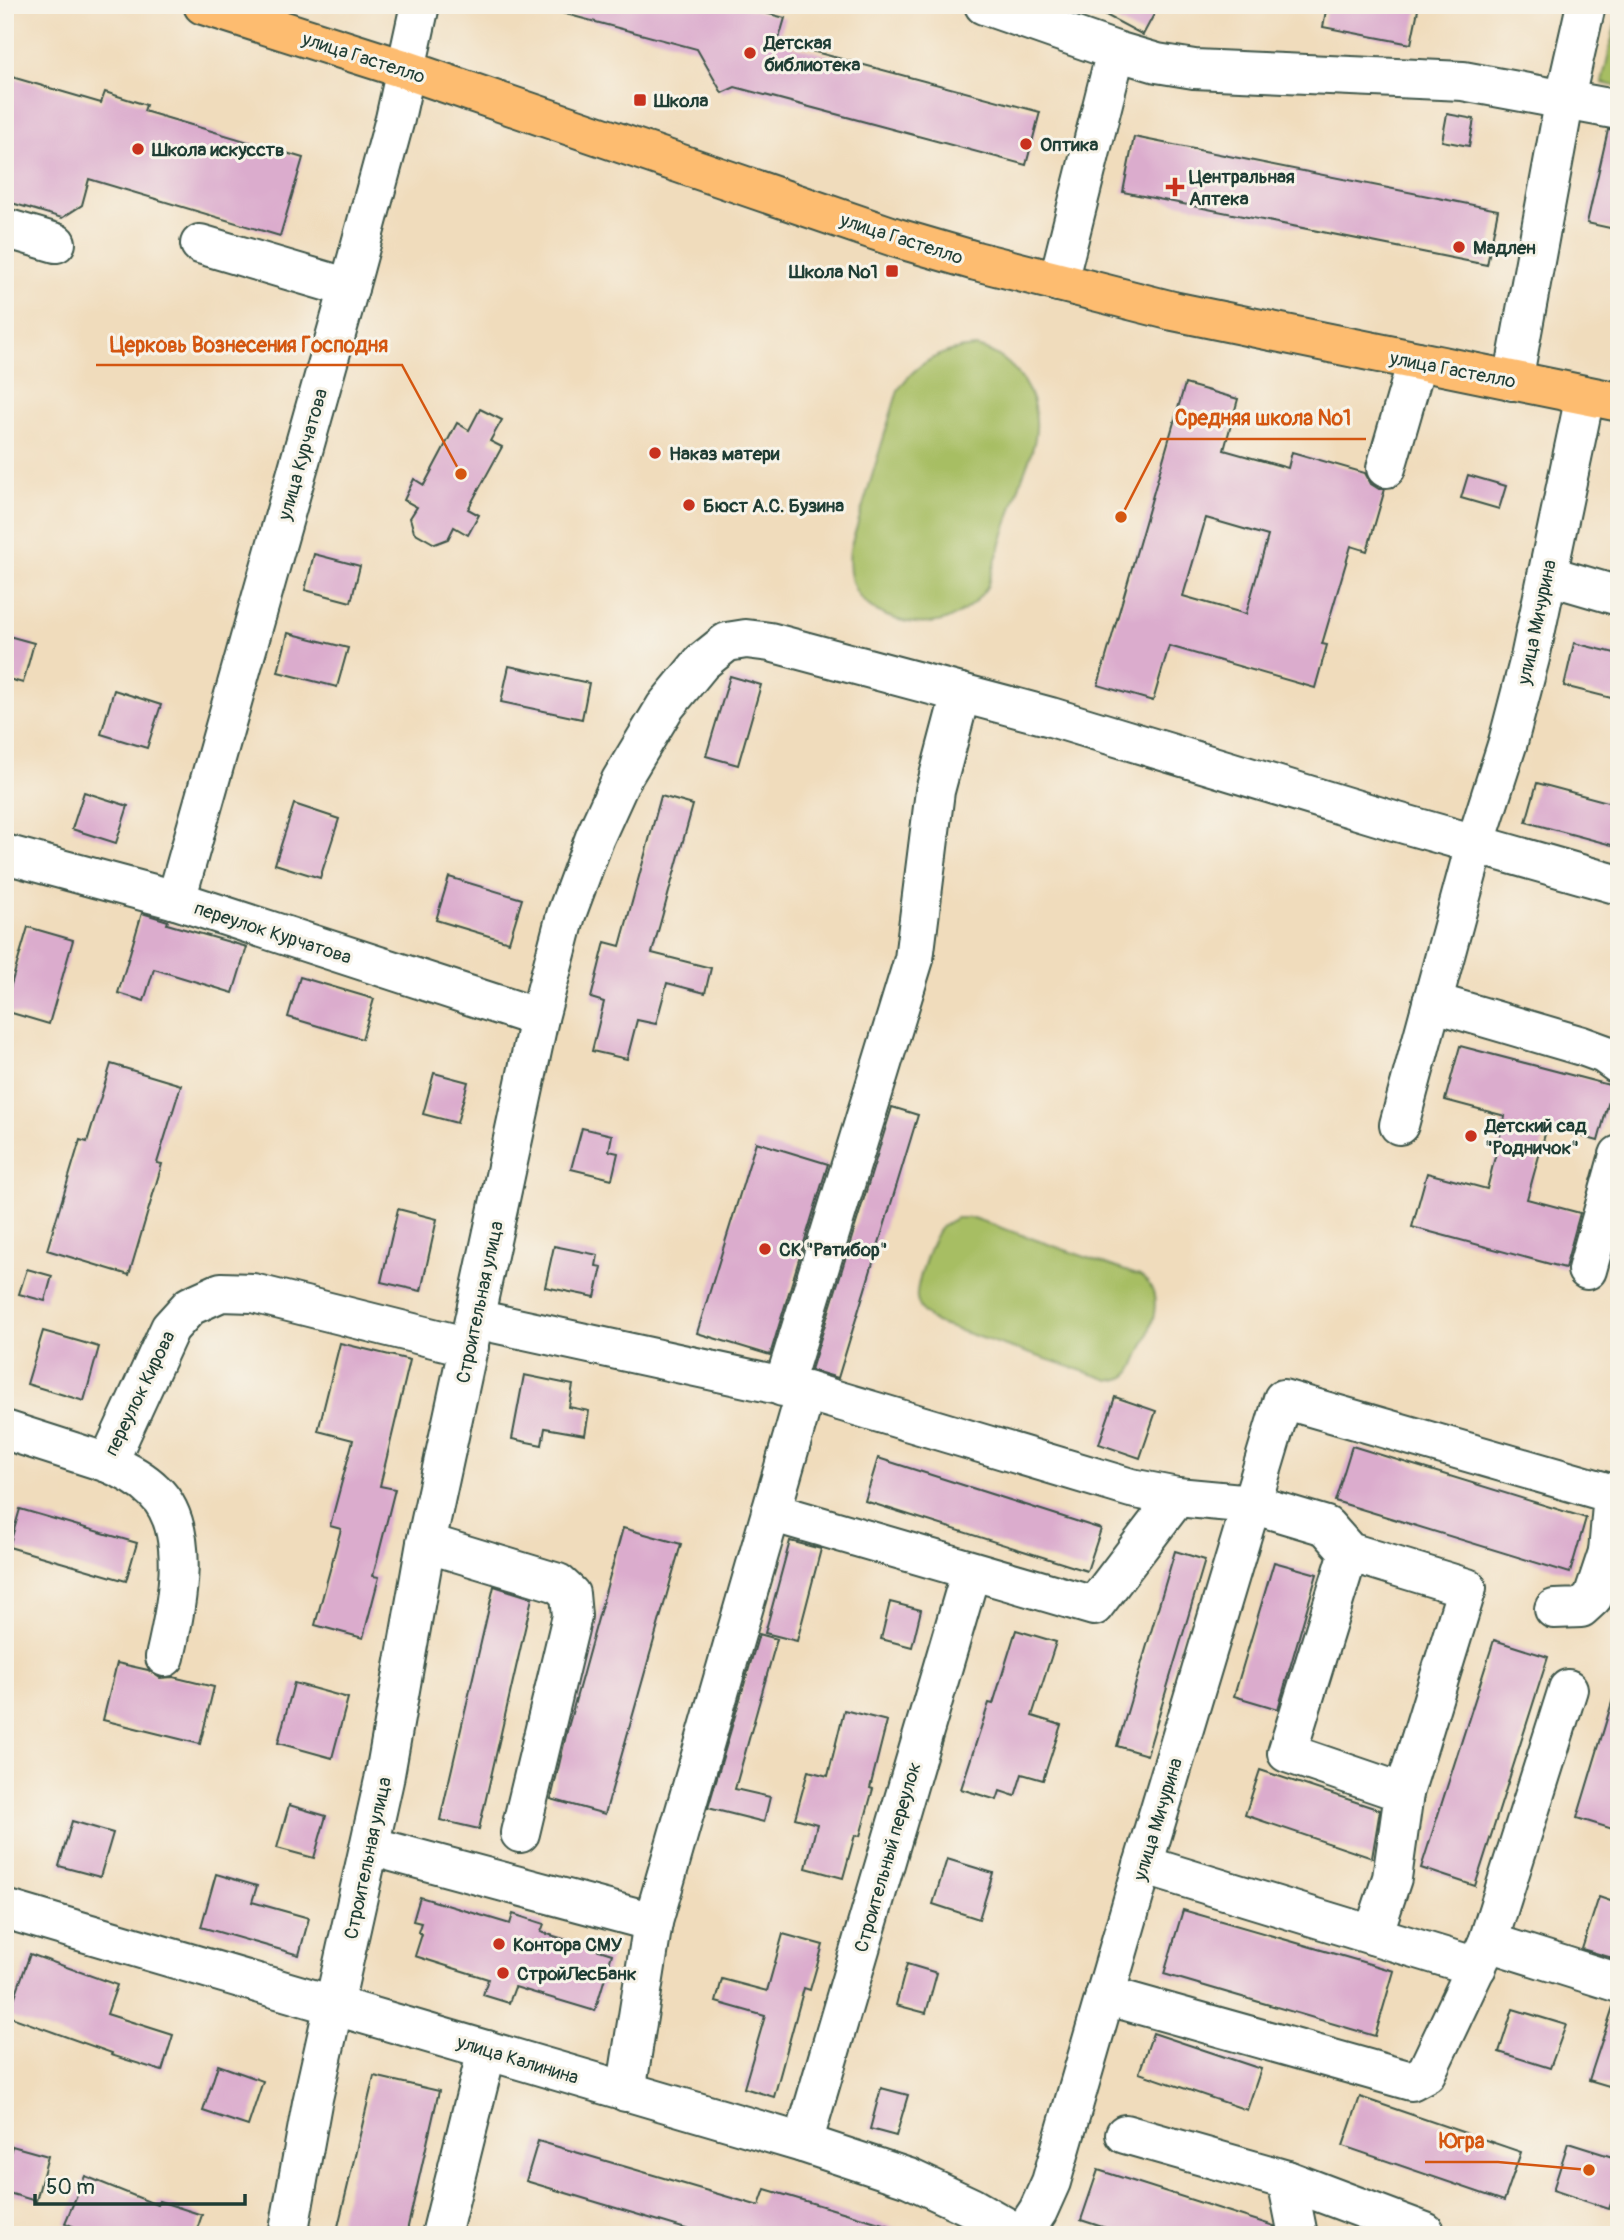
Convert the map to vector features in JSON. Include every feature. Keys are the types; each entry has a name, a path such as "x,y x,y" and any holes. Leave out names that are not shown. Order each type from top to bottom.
{"main road":[{"name":"улица Гастелло","path":"203,5 404,69 897,238 1185,313 1602,399"}],"street":[{"name":"улица Курчатова","path":"176,901 349,288 395,119 420,5"},
{"path":"984,5 1056,16 1116,51 1157,63 1194,69 1463,81 1619,110"},
{"path":"1513,381 1565,98 1586,5"},
{"path":"1058,282 1116,51"},
{"path":"5,228 56,243"},
{"path":"200,244 349,288"},
{"path":"1386,468 1417,361"},
{"name":"улица Мичурина","path":"1399,1125 1475,845 1508,742 1530,658 1547,575 1602,399"},
{"path":"1547,575 1619,596"},
{"name":"Строительная улица","path":"288,2235 312,2103 384,1780 426,1544 539,1018 566,915 596,836 621,780 665,707 702,662 727,642 746,639 770,642 961,693"},
{"path":"626,2092 653,1922 771,1512 794,1389 914,959 934,791 961,693 1051,717 1619,886"},
{"name":"переулок Курчатова","path":"5,854 176,901 539,1018"},
{"path":"1432,1002 1582,1046 1604,1054 1619,1065"},
{"path":"1587,1270 1619,1154"},
{"name":"переулок Кирова","path":"5,1430 108,1463 170,1328 190,1306 221,1292 253,1293 794,1389 1131,1488 1177,1497 1252,1504 1326,1526 1349,1552"},
{"name":"улица Мичурина","path":"1021,2235 1038,2211 1051,2182 1283,1399 1616,1492"},
{"path":"108,1463 135,1475 156,1492 174,1520 179,1550 177,1584 171,1635 165,1657"},
{"path":"1555,1609 1581,1608 1593,1597 1614,1554 1616,1492"},
{"path":"771,1512 1094,1606 1177,1497"},
{"path":"426,1544 558,1583 570,1594 572,1616 520,1833"},
{"path":"1373,1935 1392,1878 1404,1793 1467,1588 1349,1552 1287,1754 1404,1793"},
{"name":"Строительный переулок","path":"803,2143 971,1571"},
{"path":"1105,1995 1411,2081 1426,2073 1483,1954 1568,1689"},
{"path":"370,1846 653,1922"},
{"path":"1143,1865 1373,1935 1483,1954 1619,1983"},
{"name":"улица Калинина","path":"5,1909 803,2143 909,2178 971,2207 1021,2235"},
{"path":"441,2235 487,2050"},
{"path":"1125,2134 1287,2180 1425,2232 1426,2235"},
{"path":"1287,2180 1298,2235"}],"green space":[{"path":"1619,8 1619,87 1602,83"},
{"path":"976,347 1003,359 1023,380 1034,408 1036,423 1033,449 987,587 963,611 945,620 922,623 899,620 877,611 859,596 850,573 850,549 898,390 913,372 931,359 952,351"},
{"path":"956,1218 973,1218 1140,1276 1148,1283 1155,1302 1152,1323 1130,1373 1123,1378 1110,1380 936,1323 929,1318 918,1302 921,1276 938,1232"}],"building":[{"path":"563,5 734,5 785,18 778,42 1040,112 1026,165 735,87 722,93 697,49 562,13"},
{"path":"1087,5 1159,5 1143,35"},
{"path":"1327,5 1419,5 1411,44 1323,27"},
{"name":"Школа искусств","path":"5,75 101,103 105,92 146,105 144,111 303,158 280,236 89,179 82,205 62,218 5,201"},
{"path":"1447,114 1474,119 1469,146 1442,141"},
{"path":"1608,130 1619,131 1619,230 1587,223"},
{"path":"1134,137 1498,210 1487,265 1123,192"},
{"path":"1185,384 1238,399 1224,450 1288,468 1292,452 1365,473 1371,484 1385,489 1367,551 1351,546 1322,644 1327,645 1315,688 1169,646 1153,701 1098,685","holes":["1206,518 1268,536 1246,614 1183,596"]},
{"path":"480,409 502,420 490,441 502,447 468,509 479,515 468,535 454,527 448,539 435,544 414,532 410,518 417,507 404,500 414,479 424,485 457,423 469,430"},
{"path":"1468,475 1506,486 1499,509 1461,498"},
{"path":"314,554 360,566 351,602 305,590"},
{"path":"288,633 348,648 337,687 278,672"},
{"path":"5,635 34,643 23,683 5,678"},
{"path":"1574,643 1619,654 1619,700 1564,686"},
{"path":"509,666 589,683 582,719 501,702"},
{"path":"730,676 761,685 738,765 706,756"},
{"path":"114,690 161,705 147,748 101,734"},
{"path":"1537,783 1619,805 1619,847 1526,822"},
{"path":"84,792 128,806 116,843 72,829"},
{"path":"661,796 693,805 652,953 711,968 705,993 667,983 656,1024 637,1020 627,1059 592,1051 604,1002 591,998 605,942 620,946"},
{"path":"294,804 339,819 320,878 275,864"},
{"path":"449,877 522,899 509,942 436,920"},
{"path":"142,913 168,921 167,924 247,947 233,993 154,969 144,1001 118,993"},
{"path":"28,927 73,940 49,1024 5,1011"},
{"path":"300,977 374,999 362,1039 288,1017"},
{"path":"1460,1046 1613,1086 1598,1141 1547,1127 1527,1199 1580,1213 1565,1268 1412,1227 1427,1173 1487,1189 1505,1116 1445,1100"},
{"path":"111,1064 181,1085 157,1163 162,1164 129,1275 47,1250 80,1140 87,1142"},
{"path":"434,1073 468,1082 457,1123 423,1114"},
{"path":"892,1107 918,1115 838,1378 811,1370"},
{"path":"582,1128 612,1135 609,1151 618,1153 612,1179 571,1169"},
{"name":"СК \"Ратибор\"","path":"756,1142 828,1164 770,1355 697,1333"},
{"path":"398,1209 437,1219 421,1291 381,1282"},
{"path":"554,1246 598,1255 596,1266 602,1267 595,1297 545,1287"},
{"path":"27,1269 52,1276 45,1301 19,1294"},
{"path":"43,1331 99,1347 84,1401 27,1384"},
{"path":"340,1343 410,1360 380,1486 395,1489 373,1576 379,1577 363,1638 315,1625 341,1529 330,1526 353,1440 318,1431"},
{"path":"524,1375 573,1385 569,1407 589,1411 585,1435 545,1428 542,1445 512,1439"},
{"path":"1115,1397 1156,1411 1140,1458 1099,1444"},
{"path":"1352,1446 1586,1518 1570,1573 1335,1501"},
{"path":"878,1458 1101,1529 1087,1571 865,1501"},
{"path":"20,1509 137,1543 126,1581 9,1547"},
{"path":"623,1528 681,1544 605,1814 551,1799"},
{"path":"790,1541 821,1549 797,1641 765,1633"},
{"path":"1175,1551 1205,1560 1147,1755 1117,1746"},
{"path":"1274,1562 1317,1574 1278,1709 1234,1696"},
{"path":"494,1586 532,1598 479,1829 440,1820"},
{"path":"890,1602 921,1610 912,1647 881,1639"},
{"path":"1016,1630 1056,1642 1032,1716 1061,1725 1043,1780 1022,1774 1015,1796 1000,1791 997,1800 961,1789 989,1703 993,1704"},
{"path":"759,1634 777,1639 735,1789 770,1797 764,1822 708,1808"},
{"path":"1494,1640 1548,1657 1475,1886 1421,1868"},
{"path":"117,1663 148,1670 160,1678 173,1677 214,1687 200,1744 103,1720"},
{"path":"294,1683 348,1698 332,1758 278,1743"},
{"path":"1613,1699 1619,1700 1619,1831 1577,1818"},
{"path":"844,1710 887,1721 860,1836 855,1835 843,1878 806,1868 817,1824 795,1818 808,1771 828,1776"},
{"path":"1260,1770 1380,1810 1372,1858 1245,1815"},
{"path":"289,1805 326,1816 314,1858 277,1848"},
{"path":"72,1821 113,1833 100,1877 59,1866"},
{"path":"947,1859 993,1873 979,1919 933,1904"},
{"path":"216,1874 257,1886 252,1902 309,1918 299,1955 201,1927"},
{"name":"Контора СМУ","path":"420,1897 510,1924 513,1914 544,1924 541,1932 612,1954 595,2011 515,1987 509,2003 483,1995 488,1979 415,1956 422,1934 418,1932 421,1923 413,1921"},
{"path":"1599,1897 1619,1904 1619,1960 1582,1949"},
{"path":"1183,1910 1394,1971 1375,2036 1164,1974"},
{"path":"783,1934 823,1945 810,1990 804,1988 774,2097 744,2088 765,2016 716,2002 722,1979 767,1991"},
{"path":"30,1954 117,1985 107,2014 173,2035 162,2071 8,2016"},
{"path":"907,1964 937,1973 926,2013 896,2005"},
{"path":"1614,2004 1619,2004 1619,2089 1589,2080"},
{"path":"1513,2009 1566,2025 1550,2068 1499,2052"},
{"path":"1153,2033 1261,2069 1247,2110 1139,2073"},
{"path":"218,2065 263,2081 248,2126 203,2111"},
{"path":"374,2076 439,2091 406,2235 336,2235"},
{"path":"881,2088 908,2095 896,2136 870,2129"},
{"path":"1360,2097 1521,2152 1504,2201 1343,2146"},
{"path":"538,2141 759,2206 765,2189 900,2229 899,2235 771,2235 752,2229 750,2235 706,2235 526,2181"},
{"path":"1568,2143 1619,2159 1619,2181 1609,2209 1553,2190"},
{"path":"12,2146 48,2156 36,2201 5,2192 5,2172"},
{"path":"1098,2170 1274,2226 1276,2235 1127,2235 1081,2220"},
{"path":"85,2176 157,2205 159,2201 202,2215 195,2235 93,2235 65,2223"}],"place":[{"name":"Детская библиотека","path":"750,53"},
{"name":"Школа","path":"640,100"},
{"name":"Оптика","path":"1026,144"},
{"name":"Школа искусств","path":"138,149"},
{"name":"Центральная Аптека","path":"1175,187"},
{"name":"Мадлен","path":"1459,247"},
{"name":"Школа №1","path":"892,271"},
{"name":"Наказ матери","path":"655,453"},
{"name":"Церковь Вознесения Господня","path":"461,474"},
{"name":"Бюст А.С. Бузина","path":"689,505"},
{"name":"Средняя школа №1","path":"1121,517"},
{"name":"Детский сад \"Родничок\"","path":"1471,1136"},
{"name":"СК \"Ратибор\"","path":"765,1249"},
{"name":"Контора СМУ","path":"499,1944"},
{"name":"СтройЛесБанк","path":"503,1973"},
{"name":"Югра","path":"1589,2170"}]}
